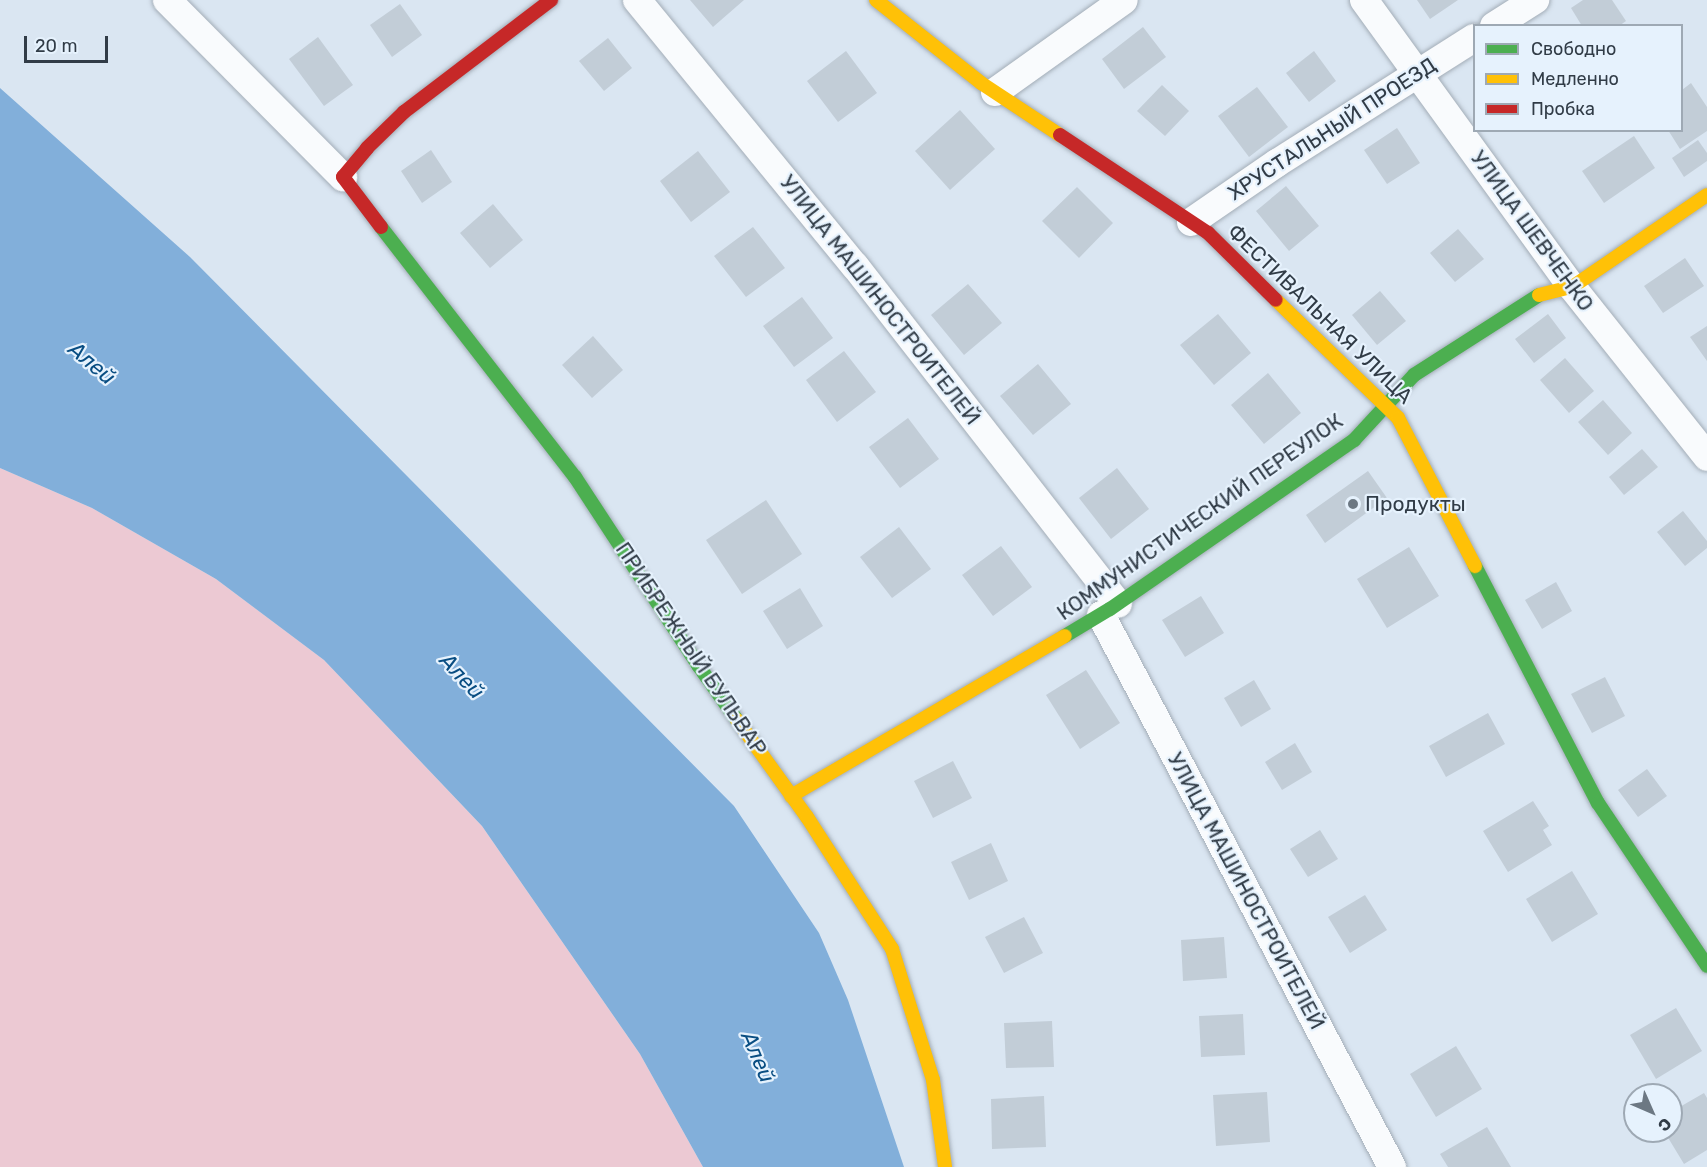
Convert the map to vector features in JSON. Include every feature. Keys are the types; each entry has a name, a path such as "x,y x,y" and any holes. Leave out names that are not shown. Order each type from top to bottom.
{"street":[{"name":"ПРИБРЕЖНЫЙ БУЛЬВАР","path":"167,0 343,177 575,477 698,665 791,796 892,950 933,1080 945,1167"},
{"path":"343,177 404,112 551,0"},
{"name":"УЛИЦА МАШИНОСТРОИТЕЛЕЙ","path":"637,0 855,266 1109,609 1392,1167"},
{"name":"ФЕСТИВАЛЬНАЯ УЛИЦА","path":"876,0 995,92 1208,233 1398,418 1598,803 1707,966"},
{"path":"995,92 1124,0"},
{"name":"УЛИЦА ШЕВЧЕНКО","path":"1364,0 1572,288 1707,457"},
{"path":"1497,24 1535,0"},
{"name":"ХРУСТАЛЬНЫЙ ПРОЕЗД","path":"1191,222 1473,39"},
{"name":"КОММУНИСТИЧЕСКИЙ ПЕРЕУЛОК","path":"791,796 1109,609 1354,440 1414,375 1534,296 1572,288 1707,195"}],"shaded area":[{"path":"0,468 92,508 216,579 324,660 482,826 640,1054 703,1167 0,1167"}],"water":[{"name":"Алей","path":"0,88 190,257 734,806 819,933 848,1000 904,1167 703,1167 640,1054 482,826 324,660 216,579 92,508 0,468"}],"building":[{"path":"690,0 744,0 713,27"},
{"path":"1417,0 1458,0 1430,19"},
{"path":"1583,0 1612,0 1626,21 1622,24 1581,24 1571,8"},
{"path":"400,4 422,35 392,57 370,25"},
{"path":"1143,27 1166,57 1124,89 1102,59"},
{"path":"318,37 353,85 324,106 289,59"},
{"path":"608,38 632,68 604,91 579,61"},
{"path":"846,51 877,93 838,122 807,81"},
{"path":"1314,51 1336,81 1309,102 1286,73"},
{"path":"1691,83 1707,107 1707,131 1680,149 1669,132 1683,132 1683,89"},
{"path":"1162,85 1189,111 1165,136 1137,111"},
{"path":"1257,87 1288,127 1249,157 1218,116"},
{"path":"960,110 995,149 950,190 915,151"},
{"path":"1397,128 1420,163 1387,184 1364,150"},
{"path":"1634,136 1655,168 1604,203 1582,171"},
{"path":"1698,140 1707,153 1707,161 1684,177 1672,158"},
{"path":"431,150 452,182 422,203 401,171"},
{"path":"698,151 730,192 691,222 660,181"},
{"path":"1286,186 1319,226 1289,251 1256,211"},
{"path":"1077,187 1113,223 1079,258 1042,221"},
{"path":"493,204 523,240 490,268 460,233"},
{"path":"753,227 785,268 746,297 714,256"},
{"path":"1458,229 1484,259 1455,282 1430,253"},
{"path":"1685,258 1704,286 1663,313 1644,286"},
{"path":"968,284 1002,323 964,355 931,315"},
{"path":"1380,291 1406,321 1377,345 1352,315"},
{"path":"802,297 833,338 794,367 763,326"},
{"path":"1218,314 1251,353 1214,385 1180,345"},
{"path":"1548,314 1566,338 1534,363 1515,339"},
{"path":"1707,326 1707,361 1690,337"},
{"path":"593,336 623,370 592,398 562,365"},
{"path":"844,351 876,392 837,422 806,380"},
{"path":"1565,358 1594,391 1569,413 1540,380"},
{"path":"1038,364 1071,404 1033,435 1000,396"},
{"path":"1268,373 1301,413 1264,444 1231,405"},
{"path":"1603,400 1632,433 1608,455 1578,422"},
{"path":"908,418 939,459 900,488 869,447"},
{"path":"1642,449 1658,467 1624,495 1609,477"},
{"path":"1117,468 1149,509 1111,539 1079,498"},
{"path":"1368,471 1387,498 1325,543 1306,515"},
{"path":"766,500 802,554 742,594 706,540"},
{"path":"1683,511 1707,541 1707,548 1685,566 1657,532"},
{"path":"899,527 931,569 892,598 860,557"},
{"path":"1001,546 1032,587 993,616 962,575"},
{"path":"1409,547 1439,596 1387,628 1357,579"},
{"path":"1556,582 1572,611 1542,629 1525,600"},
{"path":"800,588 823,626 787,649 763,611"},
{"path":"1201,596 1224,633 1185,657 1162,620"},
{"path":"1086,670 1120,723 1080,749 1046,695"},
{"path":"1605,677 1625,716 1592,733 1571,694"},
{"path":"1254,680 1271,709 1241,727 1224,698"},
{"path":"1488,713 1505,744 1446,777 1429,746"},
{"path":"1295,743 1312,772 1282,790 1265,762"},
{"path":"953,761 972,798 933,818 914,781"},
{"path":"1647,769 1667,796 1638,817 1618,790"},
{"path":"1533,801 1549,826 1543,830 1552,845 1508,872 1483,831"},
{"path":"1320,830 1338,859 1308,877 1290,849"},
{"path":"991,843 1008,881 969,900 951,862"},
{"path":"1572,871 1598,914 1552,942 1526,899"},
{"path":"1365,895 1387,930 1350,953 1328,917"},
{"path":"1024,917 1043,953 1004,973 985,937"},
{"path":"1224,937 1227,978 1183,981 1181,940"},
{"path":"1676,1008 1702,1051 1656,1079 1630,1035"},
{"path":"1243,1014 1245,1055 1201,1057 1199,1016"},
{"path":"1052,1021 1054,1067 1006,1068 1004,1023"},
{"path":"1456,1046 1482,1089 1436,1117 1410,1074"},
{"path":"1267,1092 1270,1142 1216,1146 1213,1095"},
{"path":"1704,1093 1707,1098 1707,1150 1684,1164 1671,1143 1683,1143 1683,1105"},
{"path":"1044,1096 1046,1147 992,1149 991,1099"},
{"path":"1487,1127 1511,1167 1448,1167 1440,1154"}],"traffic: fast":[{"path":"381,227 575,477 698,665 737,720"},
{"path":"1065,636 1110,609 1354,440 1414,375 1539,295"},
{"path":"1475,566 1598,803 1707,966"}],"traffic: slow":[{"path":"876,0 981,83 1060,135"},
{"path":"1539,295 1572,287 1707,195"},
{"path":"1276,300 1398,418 1475,566"},
{"path":"791,796 1065,636"},
{"path":"737,720 807,817 892,949 933,1080 945,1167"}],"traffic: jam":[{"path":"381,227 343,177 367,148 404,112 551,0"},
{"path":"1060,135 1208,233 1276,300"}],"place":[{"name":"Продукты","path":"1353,504"}]}
